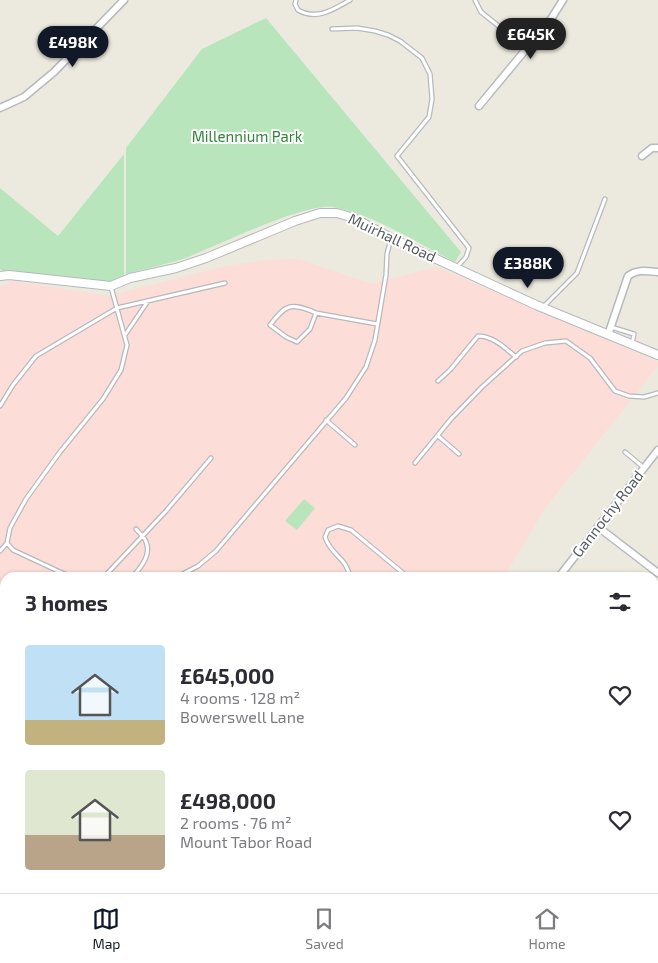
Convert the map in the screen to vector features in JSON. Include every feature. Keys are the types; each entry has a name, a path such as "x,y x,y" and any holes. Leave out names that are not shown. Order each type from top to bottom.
{"street":[{"path":"0,108 24,97 54,72 124,0"},
{"path":"479,106 551,19 562,0"},
{"path":"642,156 652,148 658,148"},
{"name":"Muirhall Road","path":"0,276 9,275 110,286 130,278 176,268 206,258 295,220 320,213 337,213 354,218 391,238 542,308 658,355"},
{"path":"608,335 628,276 640,270 658,272"},
{"name":"Gannochy Road","path":"563,572 658,450"},
{"path":"598,527 657,572"}],"lane":[{"path":"296,0 295,4 298,10 310,14 325,14 350,0"},
{"path":"475,0 481,12 501,28"},
{"path":"332,30 357,28 375,30 388,35 422,58 430,74 432,99 429,117 397,156 469,248 466,257 456,268"},
{"path":"542,308 577,273 605,200"},
{"path":"186,572 198,566 216,551 346,398 366,367 375,340 391,238"},
{"path":"0,406 13,385 36,356 117,308 225,283"},
{"path":"0,550 7,543 10,528 26,499 60,452 103,399 121,370 127,345 110,286"},
{"path":"125,334 149,300"},
{"path":"316,313 310,328 297,342 270,325 280,312 287,307 302,307 316,313 377,324"},
{"path":"611,326 634,334 632,345"},
{"path":"438,381 450,370 478,336 486,336 496,341 516,357"},
{"path":"415,464 482,387 522,352 545,343 566,342 590,358 615,392 644,397 658,393"},
{"path":"326,420 356,445"},
{"path":"438,436 459,454"},
{"path":"625,452 644,468"},
{"path":"109,572 211,458"},
{"path":"349,572 345,562 328,546 325,537 328,530 338,526 351,530 402,572"},
{"path":"136,529 146,541 147,553 136,572"},
{"path":"7,543 13,550 60,572"}],"shaded area":[{"path":"299,259 371,284 437,267 658,362 658,366 546,507 507,572 0,572 0,287 13,281 108,296 221,267 265,260"}],"green space":[{"name":"Millennium Park","path":"266,18 461,252 455,262 379,222 333,207 319,208 281,218 185,258 126,274 126,148 202,49"},
{"path":"124,154 124,273 126,280 111,286 9,275 0,269 0,188 58,236"},
{"path":"304,499 315,508 297,530 285,521"}]}
